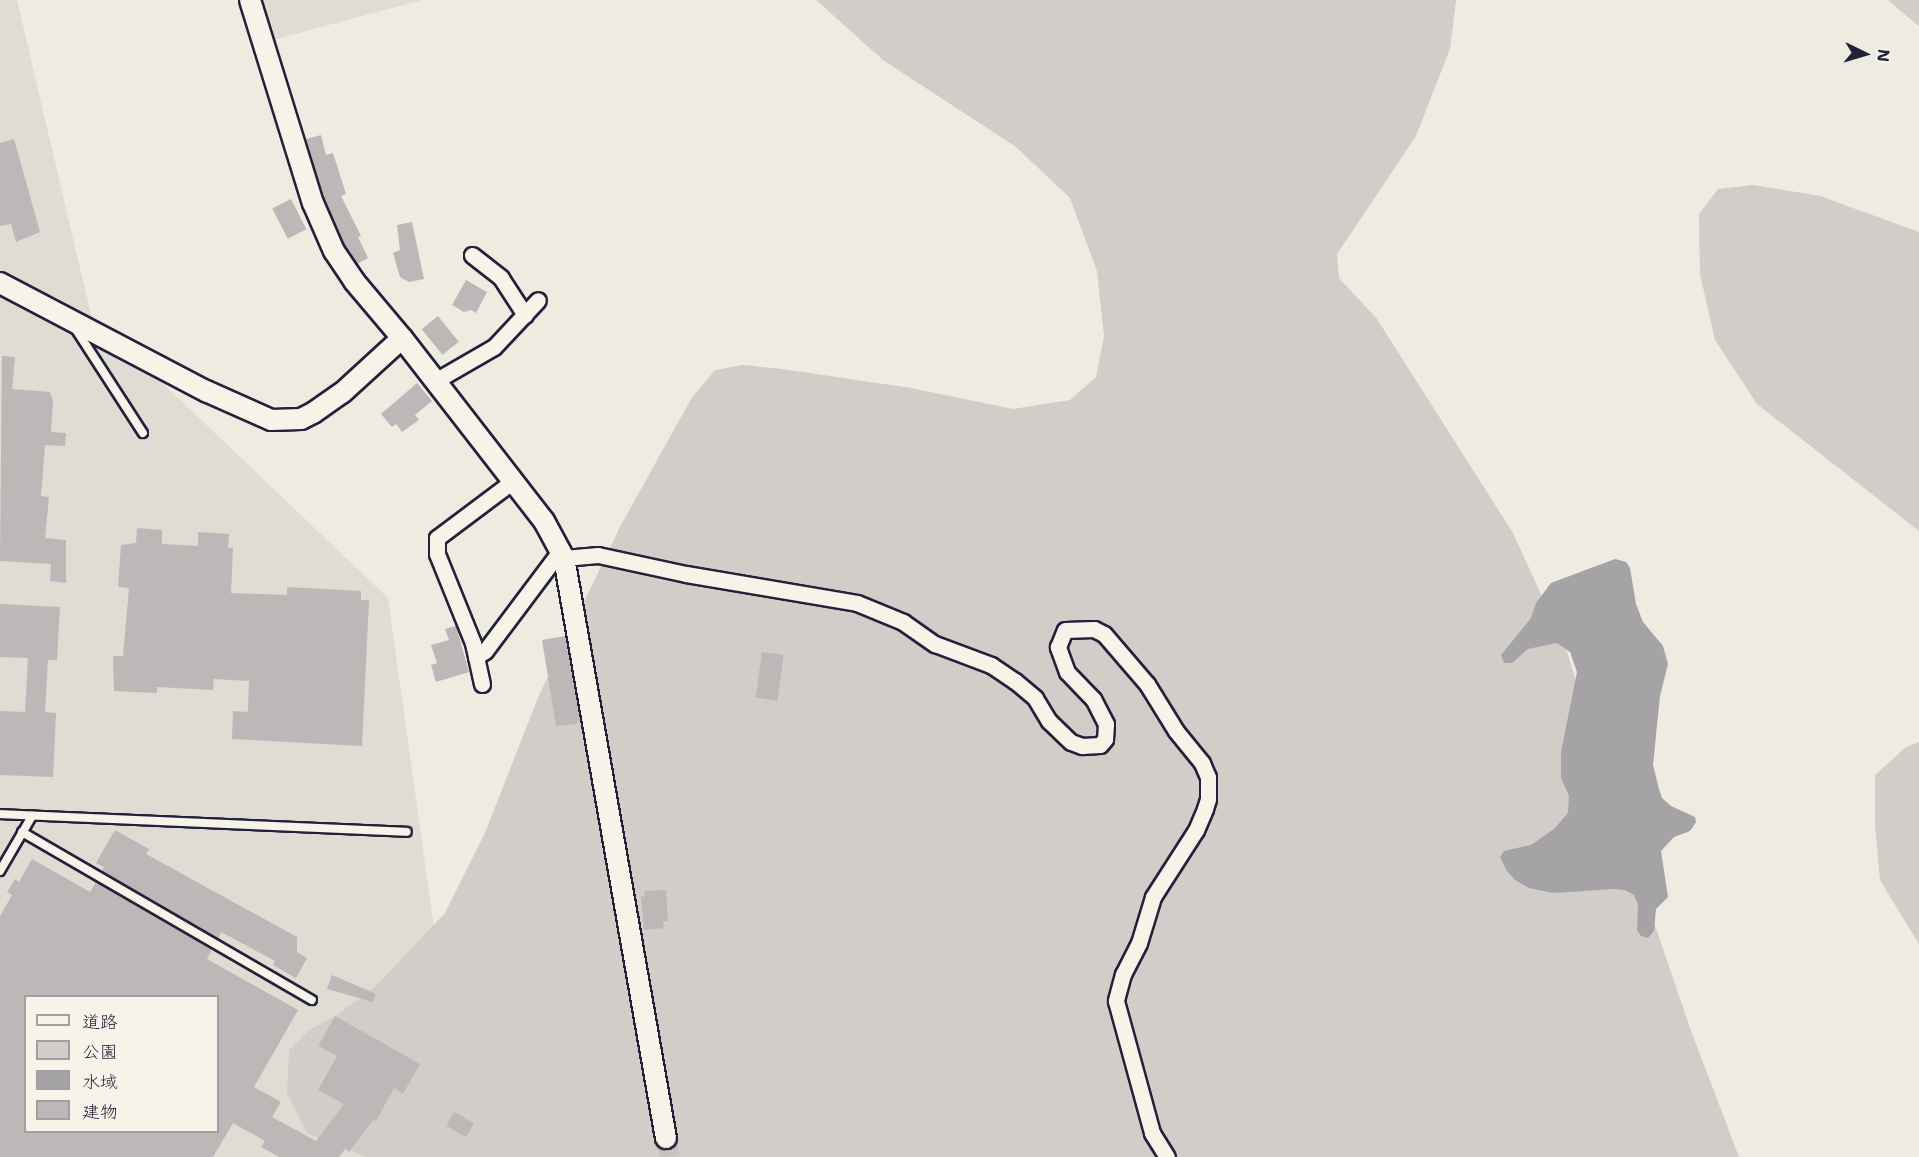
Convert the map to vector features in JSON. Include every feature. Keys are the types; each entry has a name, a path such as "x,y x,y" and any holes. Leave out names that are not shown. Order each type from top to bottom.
{"street":[{"path":"250,0 313,203 334,251 354,281 402,338 544,521 562,555 666,1138"},
{"path":"472,255 501,278 525,315"},
{"path":"0,283 71,318 206,391 271,420 301,419 313,413 342,393 402,338"},
{"path":"435,381 494,347 538,300"},
{"path":"482,684 476,657 437,554 437,538 513,482"},
{"path":"476,657 485,651 562,555"},
{"path":"562,555 598,555 686,574 857,603 903,622 935,644 991,665 1016,681 1035,699 1049,721 1071,742 1082,746 1100,745 1105,739 1106,724 1093,699 1067,672 1058,647 1065,630 1094,629 1104,634 1146,684 1176,731 1202,763 1208,777 1208,799 1205,809 1196,830 1153,897 1139,943 1123,974 1116,1001 1152,1133 1167,1157"}],"lane":[{"path":"71,318 75,330 142,433"},
{"path":"0,814 407,832"},
{"path":"0,871 32,816"},
{"path":"22,832 312,1000"}],"shaded area":[{"path":"0,0 17,0 91,315 388,598 459,1108 399,1157 0,1157"},
{"path":"256,0 422,0 269,41"}],"green space":[{"path":"816,0 1456,0 1450,49 1416,136 1337,254 1339,278 1377,319 1513,533 1566,649 1690,1028 1739,1157 366,1157 307,1133 287,1093 289,1050 309,1030 337,1015 375,987 445,913 485,833 539,695 621,525 691,399 715,370 743,365 782,369 911,388 1013,409 1070,400 1096,377 1104,336 1097,271 1070,198 1016,147 883,60"},
{"path":"1888,0 1919,0 1919,26 1915,23"},
{"path":"1753,185 1820,196 1919,232 1919,531 1757,404 1715,340 1700,274 1699,214 1718,189"},
{"path":"1919,742 1919,944 1880,880 1875,823 1875,775 1906,747"}],"water":[{"path":"1615,559 1626,562 1630,568 1636,604 1643,622 1663,646 1668,664 1660,696 1653,765 1659,789 1662,798 1671,806 1695,817 1696,822 1690,831 1674,837 1661,851 1668,897 1656,909 1654,931 1648,938 1641,936 1637,930 1638,905 1634,895 1625,890 1553,893 1529,888 1515,880 1500,857 1504,851 1531,845 1554,829 1568,813 1569,796 1561,778 1561,752 1577,672 1570,652 1557,643 1528,649 1512,663 1504,663 1501,655 1531,618 1536,603 1551,583"}],"building":[{"path":"321,135 326,155 333,153 346,194 341,196 361,236 358,237 368,258 357,264 344,244 324,199 306,139"},
{"path":"14,139 40,232 16,242 11,224 0,226 0,143"},
{"path":"291,199 306,229 288,239 272,209"},
{"path":"412,222 424,279 409,282 400,277 393,253 400,250 397,225"},
{"path":"466,280 487,292 476,313 471,310 464,312 452,305"},
{"path":"438,316 459,342 442,355 422,329"},
{"path":"2,356 15,357 12,389 50,392 53,401 51,432 66,433 65,446 45,445 41,496 49,497 45,538 66,540 66,583 50,581 51,564 0,561"},
{"path":"417,383 432,401 415,415 419,420 402,432 396,424 392,427 381,414"},
{"path":"137,528 162,530 162,544 198,546 198,532 229,534 228,548 233,548 231,593 287,595 287,587 361,591 361,600 369,600 362,746 232,739 233,711 248,712 249,681 214,679 213,690 157,687 157,693 114,691 113,656 123,656 129,588 118,587 121,545 136,543"},
{"path":"0,604 60,607 57,660 48,660 45,712 56,713 53,777 0,775 0,711 25,712 28,658 0,657"},
{"path":"456,626 469,672 436,682 431,665 437,663 431,645 449,640 445,629"},
{"path":"565,636 580,721 577,721 577,724 556,726 542,640"},
{"path":"762,652 784,655 777,701 756,698"},
{"path":"115,830 149,849 146,854 297,937 297,952 307,958 296,978 273,965 275,961 221,932 218,939 102,871 104,867 96,863"},
{"path":"32,859 90,892 96,882 212,949 207,959 298,1010 254,1087 281,1102 272,1117 316,1141 344,1104 318,1090 337,1056 318,1046 335,1016 420,1064 403,1094 394,1088 376,1121 373,1120 349,1152 345,1149 339,1157 279,1157 261,1147 265,1141 233,1123 213,1157 0,1157 0,916 12,895 7,892 15,879 19,882"},
{"path":"666,890 668,921 663,921 664,928 644,930 641,896 645,897 644,891"},
{"path":"332,975 376,994 373,1002 327,989"},
{"path":"454,1112 474,1123 466,1137 446,1126"}],"tunnel":[{"path":"666,1138 670,1157"}]}
